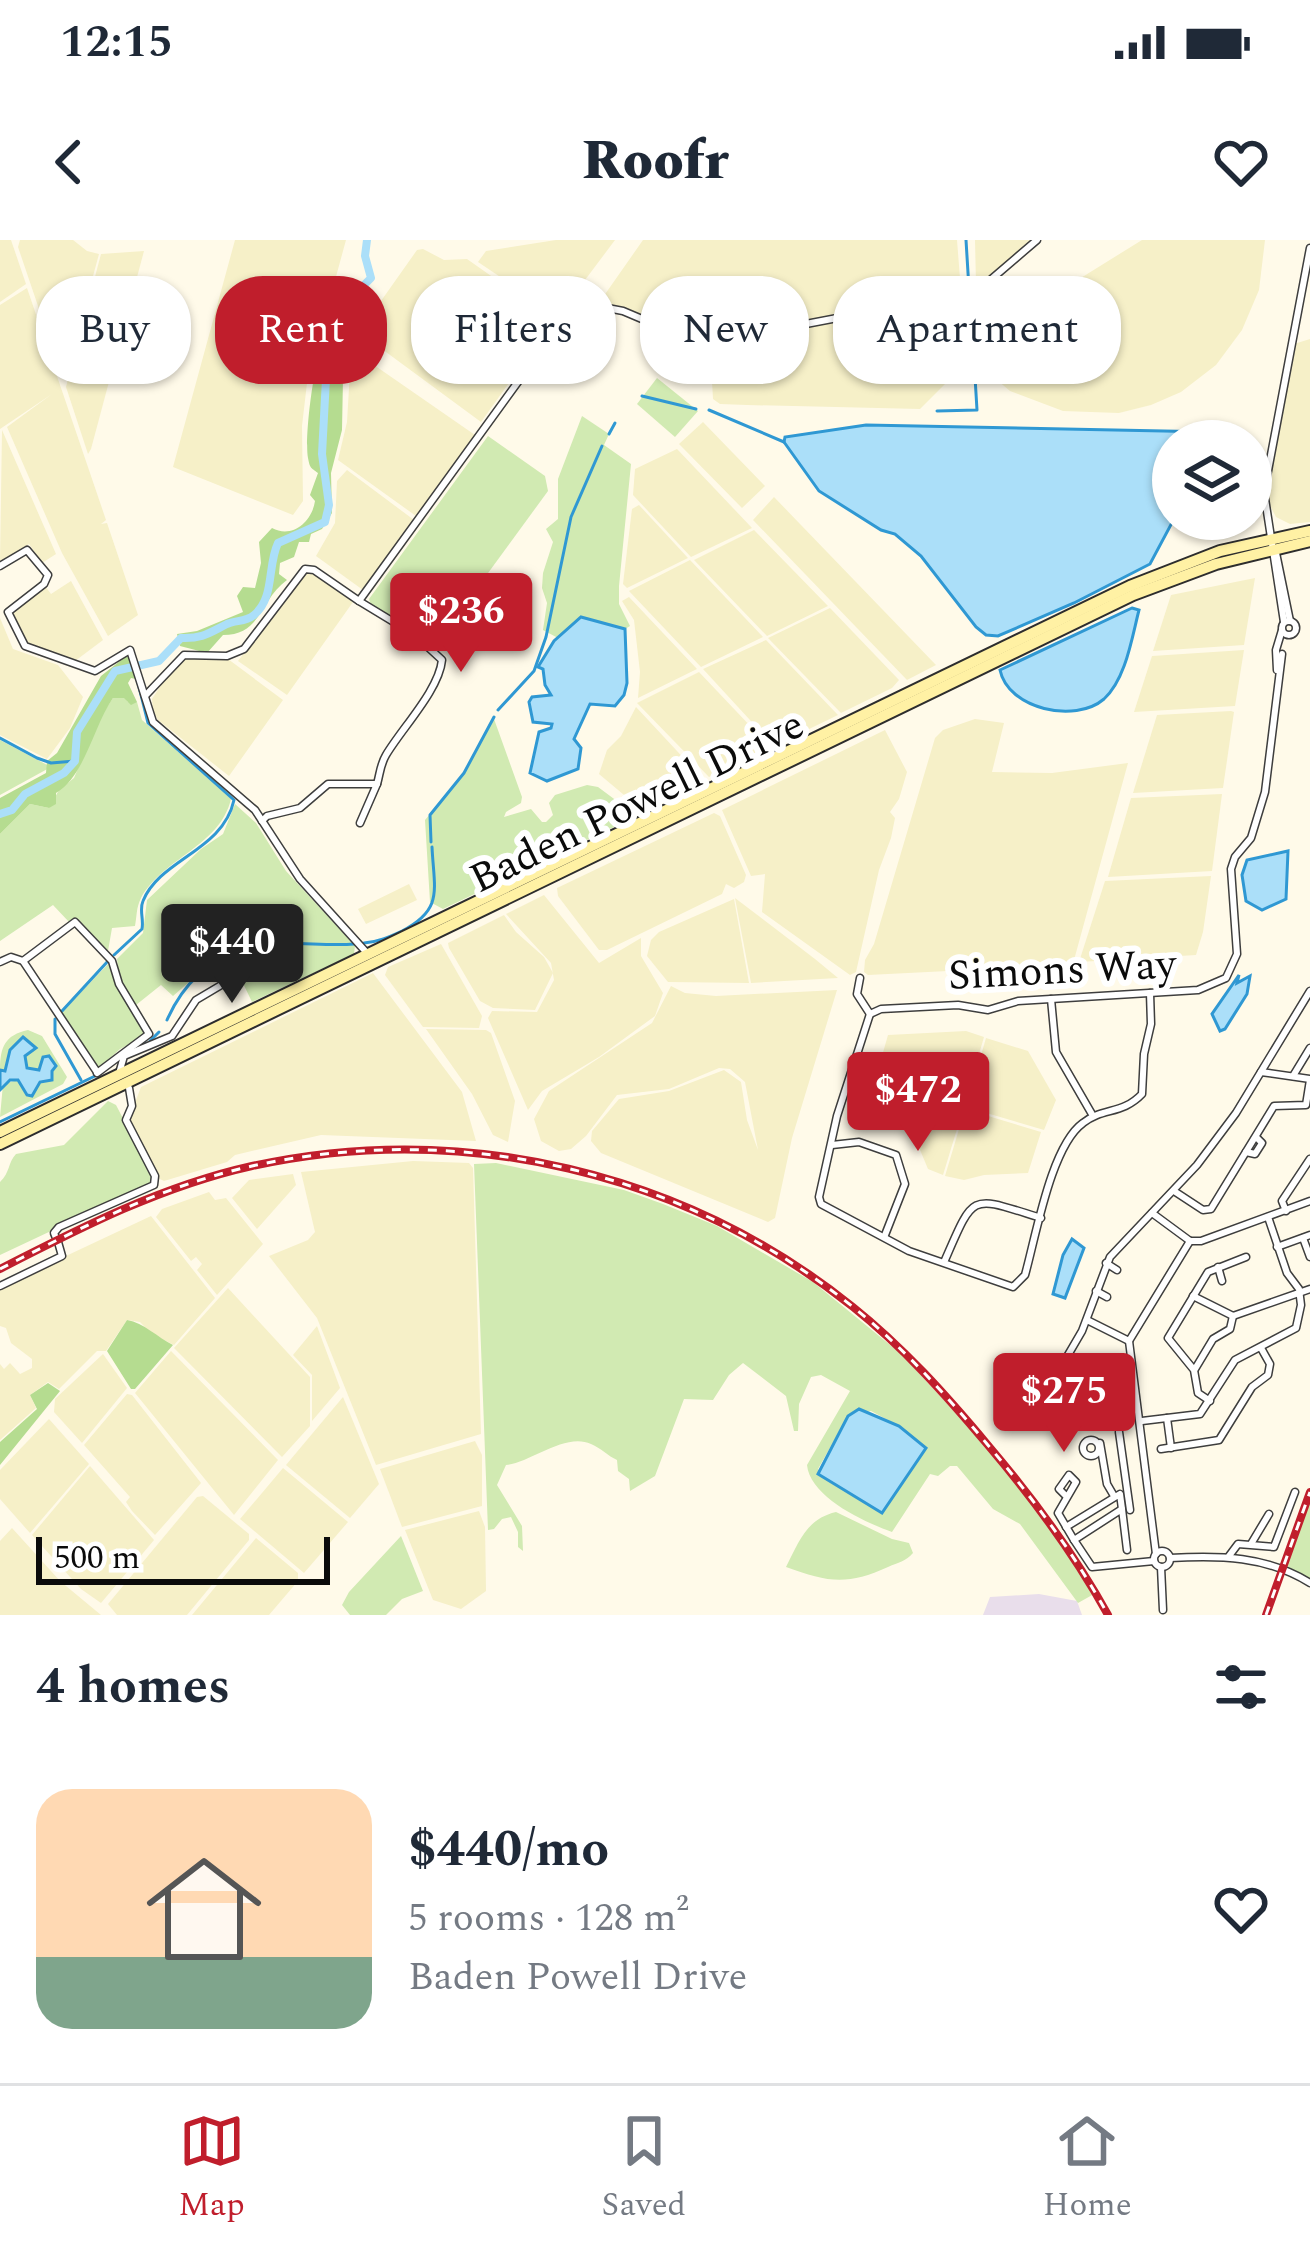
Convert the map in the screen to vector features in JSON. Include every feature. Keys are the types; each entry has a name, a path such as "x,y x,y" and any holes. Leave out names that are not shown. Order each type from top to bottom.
{"main road":[{"name":"Baden Powell Drive","path":"1272,540 1310,531"},
{"name":"Baden Powell Drive","path":"0,1132 1141,591 1271,540 1310,541"},
{"name":"Baden Powell Drive","path":"0,1144 103,1082"}],"street":[{"path":"359,601 577,302 623,311 701,344 970,292 1037,240"},
{"name":"Simons Way","path":"1272,450 1310,248"},
{"name":"Simons Way","path":"870,1013 958,1005 988,1010 1018,1001 1212,987 1223,981 1235,965 1232,869 1254,832 1264,792 1278,674 1289,627 1271,540"},
{"path":"0,566 27,550 48,575 44,584 8,612 27,647 95,671 130,650 153,722 251,806 300,879 371,959"},
{"path":"145,696 184,656 227,656 246,647 305,569 314,569 415,635 442,660 423,704 385,757 360,823"},
{"path":"1289,627 1310,625"},
{"name":"Simons Way","path":"1278,674 1276,656 1289,627"},
{"path":"262,821 300,808 328,784 377,784"},
{"path":"23,962 77,923 112,961 118,984 147,1026 147,1041"},
{"path":"0,962 11,957 23,962 103,1082 124,1049 172,1036 196,1000 228,981"},
{"path":"860,979 857,994 870,1013 836,1115 819,1197 823,1208 909,1251 1016,1286 1025,1275 1065,1143 1093,1116 1122,1110 1142,1094 1150,993"},
{"path":"1061,1367 1087,1320 1106,1263 1174,1191 1236,1113 1309,995"},
{"path":"1051,999 1056,1052 1093,1116"},
{"path":"120,1070 124,1056 147,1041"},
{"path":"1293,1077 1310,1048"},
{"path":"1174,1191 1206,1210 1274,1106 1306,1105 1310,1079 1261,1072"},
{"path":"0,1286 62,1256 54,1233 59,1227 154,1185 155,1176 126,1120 132,1106 129,1088"},
{"path":"832,1145 859,1142 896,1155 905,1184 885,1235"},
{"path":"1230,1157 1240,1163"},
{"path":"1286,1211 1282,1201 1310,1159"},
{"path":"1215,1181 1225,1187"},
{"path":"1152,1213 1190,1241 1201,1241 1310,1201"},
{"path":"945,1260 967,1210 977,1203 1042,1218"},
{"path":"1142,1421 1200,1414 1235,1360 1297,1325 1300,1293 1287,1274 1268,1217"},
{"path":"1277,1246 1306,1236 1310,1257"},
{"path":"1163,1610 1142,1421 1127,1342 1190,1241"},
{"path":"1210,1401 1198,1393 1194,1370 1168,1338 1208,1272 1246,1257"},
{"path":"1106,1263 1117,1270"},
{"path":"1217,1267 1222,1281"},
{"path":"1193,1295 1233,1316 1310,1289"},
{"path":"1096,1291 1107,1297"},
{"path":"1194,1370 1214,1339 1230,1329 1233,1316"},
{"path":"1087,1320 1127,1342"},
{"path":"1297,1325 1310,1327"},
{"path":"1167,1418 1166,1448 1220,1440 1252,1387 1267,1377 1270,1364 1261,1348"},
{"path":"1119,1432 1127,1550"},
{"path":"1100,1443 1107,1484 1120,1494"},
{"path":"1229,1556 1236,1544 1276,1546 1295,1492"},
{"path":"1066,1527 1120,1494"},
{"path":"1067,1497 1058,1511 1092,1568 1158,1555"},
{"path":"1074,1540 1126,1510"},
{"path":"1251,1544 1269,1514"},
{"path":"1158,1555 1169,1564 1170,1558 1229,1556 1274,1567 1310,1583"}],"shaded area":[{"path":"0,240 11,240 26,284 0,302"},
{"path":"20,240 73,240 99,254 93,276 36,276 36,300 18,247"},
{"path":"235,240 346,240 336,276 225,276"},
{"path":"556,240 615,240 588,276 499,276 478,262 486,251"},
{"path":"643,240 957,240 960,276 833,276 833,316 809,321 809,276 640,276 640,316 616,306 616,279"},
{"path":"975,240 1034,240 991,276 976,276"},
{"path":"1142,240 1265,240 1259,290 1242,330 1216,365 1181,392 1119,413 1063,411 1002,384 1121,384 1121,276 1084,276"},
{"path":"417,250 444,260 467,259 491,276 411,276 411,370 387,353 387,292"},
{"path":"144,251 137,276 95,276 101,254"},
{"path":"27,288 36,314 36,384 60,384 106,520 101,524 107,523 138,615 108,636 62,553 7,427 52,394 0,429 0,305"},
{"path":"215,313 215,384 307,384 303,501 293,515 173,467"},
{"path":"833,322 833,384 945,384 920,409 720,404 713,399 712,384 809,384 809,327"},
{"path":"1310,339 1310,522 1290,524 1272,509 1272,465 1294,344"},
{"path":"387,374 475,435 416,516 338,460 349,384 387,384"},
{"path":"108,384 88,454 66,387"},
{"path":"429,384 508,384 481,422"},
{"path":"703,422 765,486 742,508 679,444"},
{"path":"2,430 56,554 42,563 29,544 0,562"},
{"path":"677,449 752,528 691,557 633,495 635,469"},
{"path":"347,470 414,520 363,590 316,556 335,523 337,481"},
{"path":"774,497 936,665 907,680 753,520"},
{"path":"639,505 688,558 627,588 623,584 632,509"},
{"path":"754,530 828,606 767,636 694,560"},
{"path":"690,560 763,637 701,667 629,591"},
{"path":"309,571 353,602 287,695 238,661"},
{"path":"1255,578 1244,645 1153,651 1171,595"},
{"path":"71,581 103,640 75,661 26,644 9,610 45,586 51,594"},
{"path":"629,597 697,669 638,698 634,620 622,601"},
{"path":"830,608 899,680 841,713 768,638"},
{"path":"0,618 13,649 58,665 83,697 70,728 47,759 0,735"},
{"path":"766,640 838,715 774,746 703,669"},
{"path":"1244,650 1235,706 1134,712 1152,656"},
{"path":"187,657 228,659 283,700 229,776 153,711 152,699 167,676"},
{"path":"699,672 771,748 709,777 637,703"},
{"path":"636,707 704,780 642,810 599,774 607,750 621,736"},
{"path":"1231,711 1223,788 1133,793 1157,715"},
{"path":"975,719 1004,723 992,772 1052,773 1128,763 1074,960 1070,965 868,975 865,960 874,944 935,738 943,730"},
{"path":"885,730 907,772 890,812 895,818 891,838 856,972 850,975 762,912 765,874 751,876 722,810"},
{"path":"1222,794 1212,871 1108,877 1131,798"},
{"path":"714,813 720,816 746,875 744,882 734,888 726,884 722,894 599,950 558,896 557,888"},
{"path":"1211,876 1196,955 1079,962 1105,881"},
{"path":"409,884 417,900 366,924 358,909"},
{"path":"544,895 599,963 641,938 641,956 663,993 655,1016 542,1091 528,1110 488,1018 492,1011 537,1012 554,980 551,963 506,914"},
{"path":"735,898 815,959 838,978 751,983"},
{"path":"734,899 749,983 668,982 647,956 651,940 659,932"},
{"path":"504,915 553,973 535,1010 493,1008 480,1001 449,948 448,943"},
{"path":"441,944 482,1016 479,1028 423,1027 385,975 388,967"},
{"path":"373,973 462,1092 476,1141 321,1135 235,1155 227,1162 164,1181 158,1178 128,1121 141,1087"},
{"path":"671,986 685,993 716,996 837,990 792,1138 775,1218 768,1222 601,1153 591,1141 592,1131 619,1099 669,1091 724,1070 741,1082 758,1150 745,1082 730,1069 719,1068 669,1089 617,1095 571,1149 559,1151 541,1141 534,1119 549,1091 652,1023"},
{"path":"426,1029 491,1033 515,1101 508,1142 493,1135 472,1094"},
{"path":"966,1031 984,1037 965,1102 876,1077 888,1035"},
{"path":"986,1038 1028,1051 1056,1100 1044,1130 966,1107"},
{"path":"874,1079 964,1106 943,1175 928,1169 913,1133 864,1116"},
{"path":"965,1109 1041,1132 1028,1173 964,1180 945,1176"},
{"path":"413,1161 469,1163 473,1168 481,1434 376,1465 317,1318 269,1256 308,1240 315,1232 301,1172"},
{"path":"293,1174 296,1185 257,1229 232,1198 249,1180"},
{"path":"209,1192 215,1200 226,1198 263,1244 217,1295 197,1270 202,1264 196,1257 191,1261 156,1217 162,1209"},
{"path":"151,1216 215,1298 174,1345 140,1322 127,1320 106,1351 97,1351 59,1389 48,1382 30,1395 36,1408 0,1440 0,1364 4,1369 10,1363 20,1374 32,1368 32,1359 11,1343 6,1328 0,1326 0,1287"},
{"path":"228,1288 310,1377 310,1426 282,1457 174,1348"},
{"path":"317,1326 340,1388 312,1421 312,1375 293,1355"},
{"path":"171,1351 278,1460 234,1515 135,1393"},
{"path":"103,1354 127,1388 82,1443 54,1412 55,1399"},
{"path":"127,1394 201,1483 155,1535 126,1502 130,1497 84,1445"},
{"path":"343,1397 379,1484 350,1518 286,1465"},
{"path":"49,1419 89,1464 30,1533 0,1499 0,1470"},
{"path":"475,1441 482,1455 482,1506 402,1527 380,1469"},
{"path":"90,1466 154,1540 101,1603 81,1589 32,1535"},
{"path":"283,1468 348,1522 304,1573 240,1519"},
{"path":"203,1496 249,1534 249,1540 187,1615 117,1615 108,1604 197,1497"},
{"path":"479,1511 485,1527 486,1591 461,1609 433,1600 405,1530"},
{"path":"12,1528 60,1581 101,1615 0,1615 0,1541"},
{"path":"256,1538 298,1573 298,1581 269,1615 192,1615"},
{"path":"1039,1594 1077,1601 1082,1615 983,1615 990,1597"}],"green space":[{"path":"313,384 343,384 342,430 331,473 332,513 309,542 299,542 294,557 280,563 279,574 287,580 253,623 223,635 207,653 180,646 177,634 243,612 237,596 243,587 255,588 261,563 259,542 272,528 294,530 310,516 315,501 310,495 318,473 310,466 307,447"},
{"path":"652,384 664,384 698,411 675,437 637,404"},
{"path":"582,416 609,434 604,445 631,464 619,586 619,604 630,626 589,623 558,638 543,630 547,603 543,573 553,542 546,529 558,519 558,479"},
{"path":"488,436 545,476 548,491 434,647 372,608 369,599"},
{"path":"130,657 136,679 128,683 137,702 131,705 124,698 113,698 82,763 56,793 56,804 49,808 30,804 0,834 0,798 46,773 47,761 57,753 101,676"},
{"path":"113,698 137,702 142,720 231,799 225,815 151,884 139,902 135,926 112,928 108,951 78,919 70,923 53,905 0,941 0,834 30,804 49,808 59,790 74,778"},
{"path":"494,719 522,797 504,817 531,809 546,822 553,815 549,803 555,795 587,785 598,787 637,816 443,909 430,902 425,820 464,773"},
{"path":"0,740 51,767 0,795"},
{"path":"235,804 256,823 286,871 355,946 354,954 252,1002 229,954 173,996 161,985 136,1005 120,982 117,959 143,933 147,900 223,834"},
{"path":"110,962 115,983 147,1029 145,1036 120,1049 99,1068 61,1013"},
{"path":"28,1030 42,1036 67,1077 63,1084 0,1117 3,1084 18,1080 36,1087 56,1066 44,1057 39,1070 32,1070 23,1062 35,1048 11,1049 5,1071 0,1070 5,1043"},
{"path":"108,1101 116,1105 153,1183 0,1255 0,1182 13,1157 64,1145"},
{"path":"496,1163 624,1190 717,1226 813,1282 900,1353 970,1428 1039,1511 1094,1594 1078,1603 1020,1524 993,1509 957,1466 938,1476 930,1474 892,1532 840,1507 818,1488 807,1465 850,1391 821,1375 811,1377 799,1404 798,1431 794,1431 786,1396 743,1363 713,1400 684,1399 655,1476 630,1491 629,1479 618,1471 617,1460 581,1441 559,1445 506,1465 497,1485 522,1526 523,1551 511,1517 488,1530 474,1164","holes":["871,1411 926,1448 882,1513 829,1482 818,1469 848,1416"]},
{"path":"127,1320 173,1345 135,1389 107,1351"},
{"path":"48,1383 60,1391 0,1465 0,1442 37,1409 30,1395"},
{"path":"1310,1497 1310,1579 1285,1567"},
{"path":"836,1512 909,1543 913,1553 874,1573 849,1579 825,1579 786,1567 810,1526"},
{"path":"401,1536 423,1591 402,1599 386,1615 350,1615 342,1605 349,1592"}],"water":[{"path":"866,425 1152,431 1152,540 1163,540 1150,564 998,636 986,635 921,556 895,534 819,491 785,437"},
{"path":"1132,608 1139,610 1123,669 1112,691 1092,707 1044,708 1029,703 1006,683 1000,670"},
{"path":"581,617 625,629 627,683 615,706 590,704 574,739 581,748 578,769 547,781 530,773 539,732 552,724 533,722 529,702 532,697 551,695 543,669 538,667 554,641"},
{"path":"1288,851 1286,899 1262,910 1246,901 1242,875 1247,860"},
{"path":"1239,975 1237,983 1250,976 1247,994 1220,1031 1212,1014"},
{"path":"23,1037 36,1048 25,1056 27,1068 39,1070 43,1057 49,1056 56,1066 52,1080 40,1082 32,1096 18,1080 10,1080 0,1090 0,1070 5,1071 10,1050"},
{"path":"1072,1239 1084,1248 1065,1298 1053,1294"},
{"path":"859,1409 899,1426 926,1448 882,1513 818,1474 848,1416"}],"waterway":[{"path":"0,814 12,810 25,794 64,773 75,761 77,732 115,671 159,661 181,638 251,617 265,600 278,543 325,522 329,505 322,454 327,360 349,316 363,300 362,287 371,278 365,256 367,240"},
{"path":"966,240 968,276"},
{"path":"937,411 977,410 975,384"},
{"path":"642,396 696,409"},
{"path":"709,410 784,442"},
{"path":"609,434 615,423"},
{"path":"498,710 534,671 546,637 571,517 602,446"},
{"path":"114,955 142,929 142,904 151,887 218,831 234,800 148,723 138,683"},
{"path":"431,842 430,815 464,773 494,717"},
{"path":"0,738 51,763 75,761"},
{"path":"364,943 402,931 425,915 434,897 432,847"},
{"path":"248,948 354,944"},
{"path":"167,1020 197,976 243,949"},
{"path":"62,1011 108,961"},
{"path":"55,1019 55,1034 81,1080"},
{"path":"150,1041 159,1032"},
{"path":"134,1047 146,1043"},
{"path":"0,1122 95,1076"}],"railway":[{"path":"0,1269 154,1196 252,1166 332,1153 411,1150 491,1155 569,1169 645,1191 718,1222 788,1260 889,1338 1020,1484 1108,1615"},
{"path":"1266,1615 1310,1492"}]}
